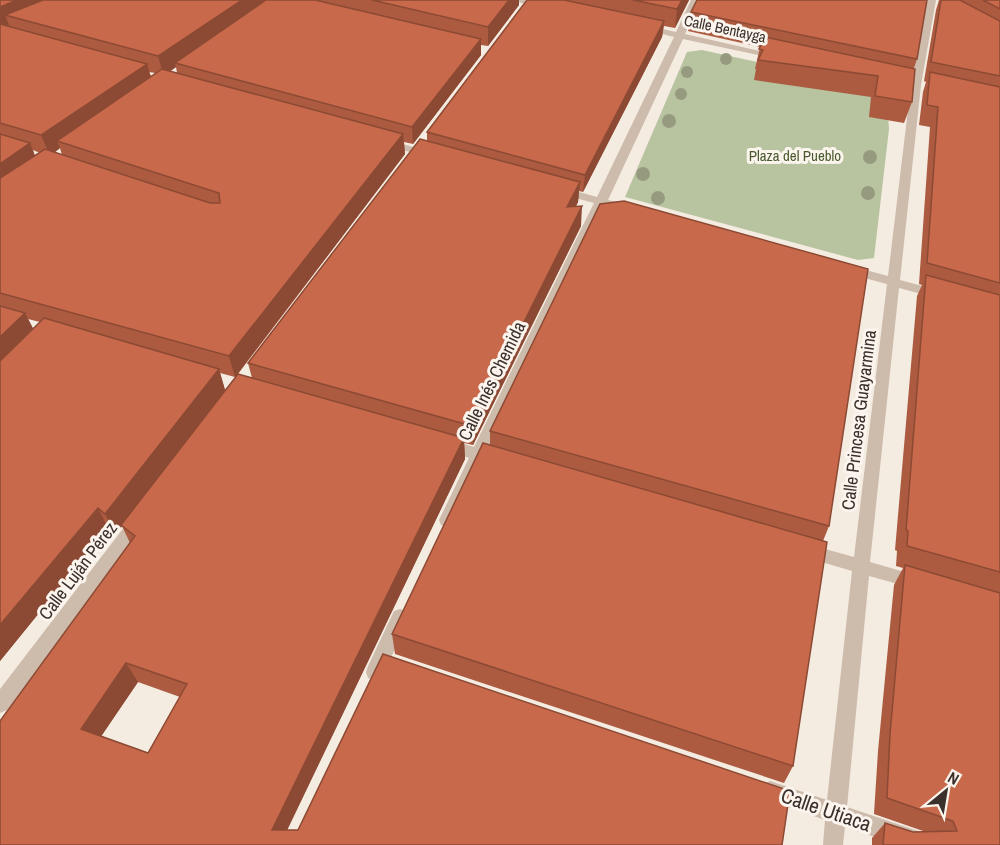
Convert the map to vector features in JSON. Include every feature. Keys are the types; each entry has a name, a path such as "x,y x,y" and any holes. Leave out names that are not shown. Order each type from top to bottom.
{"street":[{"name":"Calle Inés Chemida","path":"439,537 696,0"},
{"path":"517,20 525,1 552,8"},
{"name":"Calle Princesa Guayarmina","path":"833,845 861,567 916,85 930,2"},
{"name":"Calle Bentayga","path":"634,25 793,59"},
{"path":"372,139 440,158"},
{"path":"544,186 635,211"},
{"path":"838,267 947,297"},
{"path":"433,442 512,464"},
{"name":"Calle Luján Pérez","path":"0,704 149,508"},
{"path":"794,547 935,587"},
{"path":"366,690 405,608"},
{"path":"380,660 403,667"},
{"name":"Calle Utiaca","path":"753,785 930,845"}],"green space":[{"name":"Plaza del Pueblo","path":"702,50 886,90 889,129 874,258 858,260 625,197 687,52"}],"building":[{"path":"0,0 17,0 0,7"},
{"path":"43,0 242,0 158,56 5,15"},
{"path":"266,0 315,0 481,39 412,127 175,63"},
{"path":"372,0 509,0 488,27"},
{"path":"527,0 564,0 664,21 585,175 427,132"},
{"path":"633,0 682,0 677,9"},
{"path":"697,0 927,0 917,59 691,12"},
{"path":"941,0 960,0 1000,21 1000,76 931,62"},
{"path":"983,0 1000,0 1000,9"},
{"path":"0,24 147,64 41,135 0,123"},
{"path":"765,37 915,69 912,102 875,96 878,76 758,60 763,50 759,49"},
{"path":"162,69 403,134 229,356 0,293 0,178 45,149 210,203 220,203 219,193 57,141"},
{"path":"930,72 1000,87 1000,283 927,263 938,107 927,105"},
{"path":"0,134 30,143 0,164"},
{"path":"420,139 580,182 567,207 582,206 472,426 248,363"},
{"path":"624,201 868,269 829,526 490,431 600,204"},
{"path":"926,275 1000,295 1000,572 907,546 908,531 906,530"},
{"path":"0,306 25,313 0,337"},
{"path":"44,318 219,369 105,514 98,508 0,625 0,361"},
{"path":"238,374 464,438 272,830 298,830 383,654 790,791 782,845 0,845 0,721 135,536 121,525","holes":["126,663 187,684 148,753 81,729"]},
{"path":"483,443 827,542 793,766 392,634"},
{"path":"905,565 1000,593 1000,845 883,845 885,823 913,832 957,831 953,821 887,798 890,734"}]}
